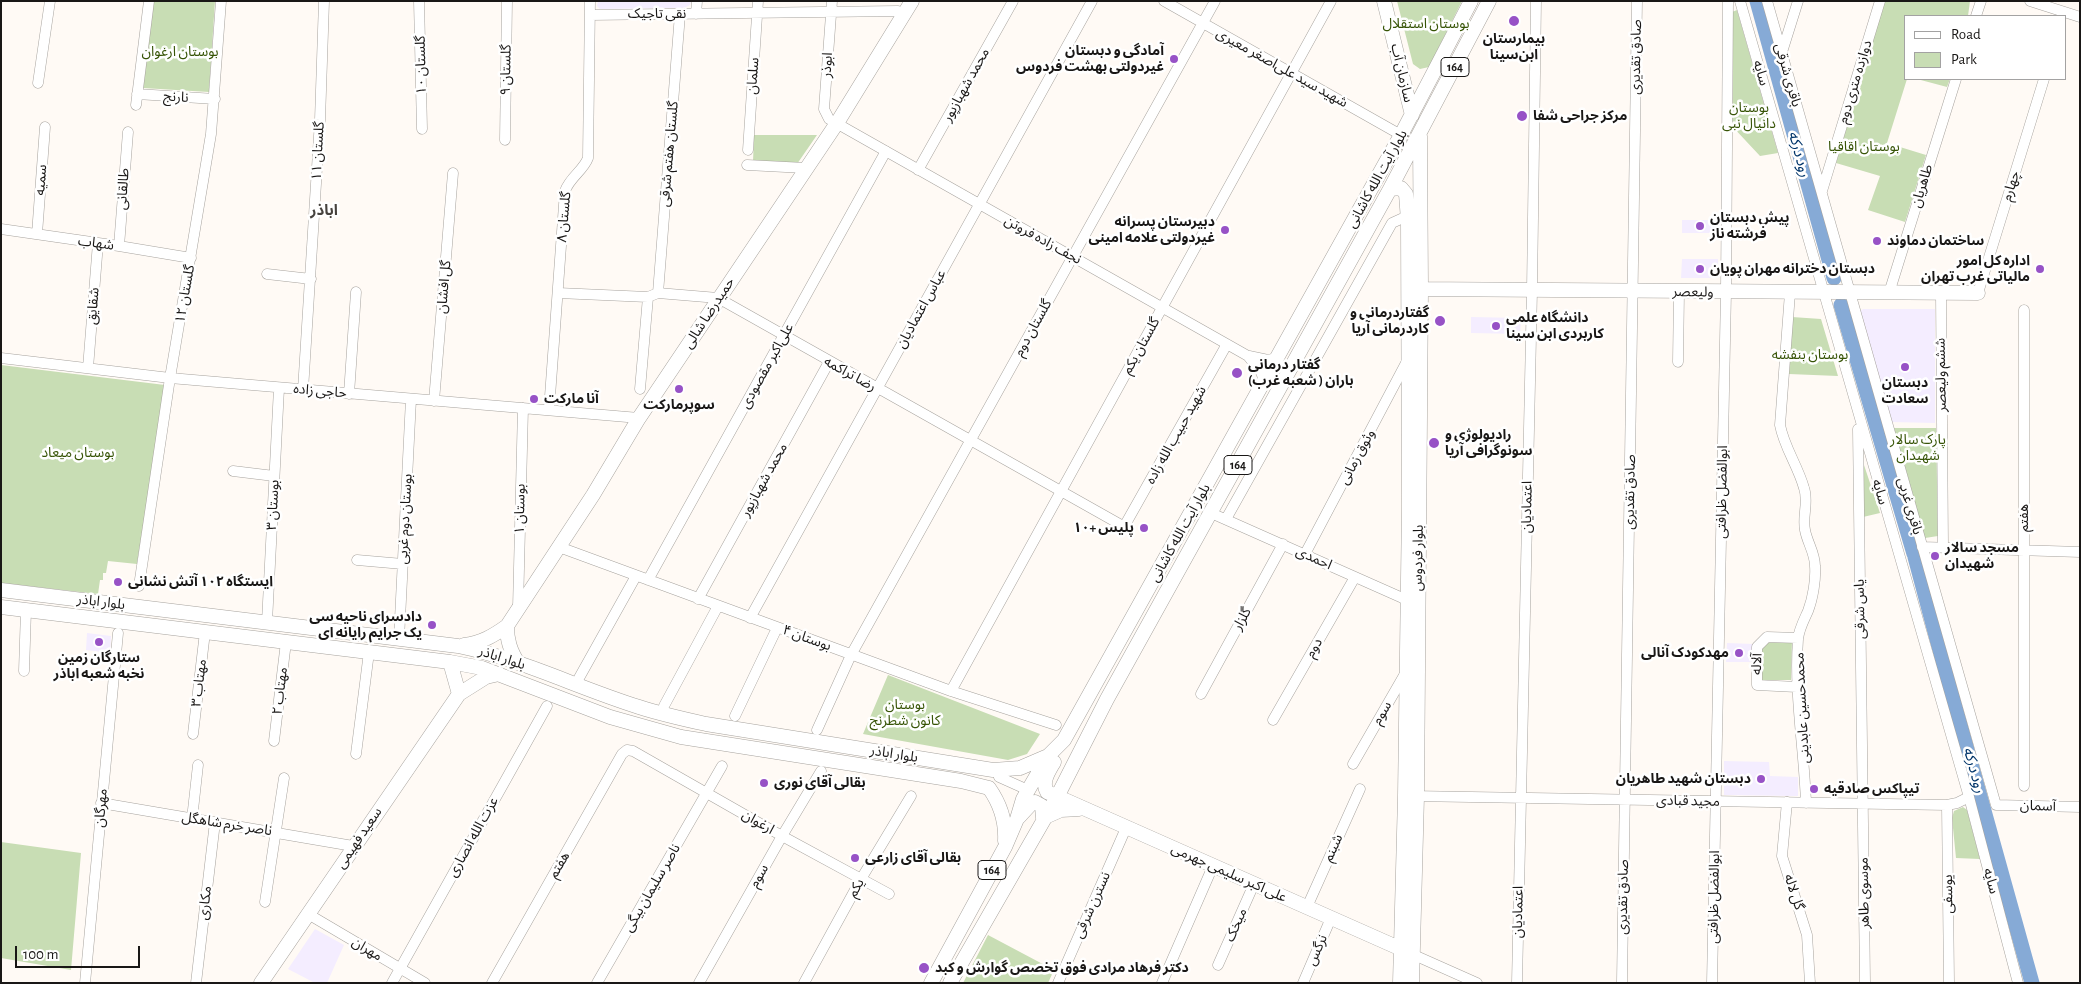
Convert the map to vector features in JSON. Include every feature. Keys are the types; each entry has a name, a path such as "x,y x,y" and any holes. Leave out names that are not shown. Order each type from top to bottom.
{"main road":[{"name":"حمیدرضا شالی","path":"507,626 559,548 639,418 718,298 837,124 900,9 912,1"},
{"name":"سازمان آب","path":"1384,1 1412,115"},
{"name":"بلوار آیت الله کاشانی","path":"930,983 1005,847 1017,820 1023,799 1048,756 1064,740 1401,135 1471,1"},
{"name":"بلوار آیت الله کاشانی","path":"950,983 1057,797 1108,699 1390,189 1489,1"},
{"name":"بلوار فردوس","path":"1412,983 1408,952 1415,289 1420,133"},
{"path":"1406,194 1408,174 1413,172 1420,177"},
{"path":"1390,189 1401,188 1406,194"},
{"name":"بلوار فردوس","path":"1406,194 1415,289"},
{"name":"ولیعصر","path":"1415,289 1978,293"},
{"name":"بلوار اباذر","path":"1,590 458,646 487,652 637,707 666,715 706,724 996,773 1020,768 1048,756"},
{"name":"بلوار اباذر","path":"1,607 450,662 482,668 610,717 665,733 714,743 961,781 989,788"},
{"path":"458,646 476,644 493,637 507,626"},
{"path":"507,626 507,639 511,652 518,663"},
{"path":"450,662 459,694 486,677 500,674"},
{"name":"سعید فهیمی","path":"261,983 353,846 459,694"},
{"path":"1057,797 1047,792 1044,788 1044,782 1064,740"},
{"path":"996,773 998,783 989,788 998,802 1003,815 1006,831 1005,847"},
{"name":"علی اکبر سلیمی جهرمی","path":"1057,797 1408,952"},
{"path":"1017,820 1031,804 1036,802 1042,806 1044,818 1068,808 1086,810"},
{"name":"بلوار فردوس","path":"1400,983 1408,952"}],"street":[{"path":"38,83 50,1"},
{"name":"نارنج","path":"149,1 137,99 214,99"},
{"name":"گلستان ۱۲","path":"139,586 214,99 221,1"},
{"name":"گلستان ۱۱","path":"303,390 320,120 324,1"},
{"name":"گلستان ۱۰","path":"419,1 422,129"},
{"name":"گلستان ۹","path":"505,140 507,1"},
{"name":"گلستان ٨","path":"549,410 565,190 586,164 588,158 590,1"},
{"path":"696,14 697,1"},
{"name":"سلمان","path":"748,150 758,1"},
{"name":"ابوذر","path":"832,1 824,109 829,119 837,124"},
{"name":"محمد شهبازپور","path":"918,170 1013,1"},
{"name":"عباس اعتمادیان","path":"750,618 1092,1"},
{"name":"شهید سید علی‌اصغر معیری","path":"1164,1 1401,135"},
{"name":"گلستان دوم","path":"817,730 851,655 1215,1"},
{"name":"گلستان یکم","path":"951,691 1331,1"},
{"name":"اعتمادیان","path":"1517,983 1532,290 1536,1"},
{"name":"صادق تقدیری","path":"1622,983 1637,1"},
{"name":"ابوالفضل ظرافتی","path":"1712,983 1726,292 1728,1"},
{"name":"سایه","path":"1740,1 1969,798 2018,983"},
{"name":"باقری شرقی","path":"1767,1 1850,293"},
{"path":"1782,52 1798,1"},
{"name":"دوازده متری دوم","path":"1822,192 1880,1"},
{"path":"1976,15 1981,1"},
{"path":"2031,1 2064,14 2080,17"},
{"name":"نقی تاجیک","path":"590,14 831,13 900,9"},
{"name":"گلستان هفتم شرقی","path":"658,293 680,14"},
{"name":"طاهریان","path":"1888,293 1956,80"},
{"name":"چهارم","path":"1978,293 2044,80"},
{"name":"نجف زاده فروتن","path":"837,124 1248,356 1268,360 1277,358"},
{"name":"سمیه","path":"36,234 45,127"},
{"name":"طالقانی","path":"119,246 128,132"},
{"name":"علی‌اکبر مقصودی","path":"648,580 886,151"},
{"path":"747,165 806,168"},
{"name":"گل افشان","path":"434,401 453,172"},
{"path":"1226,519 1392,222 1403,218 1408,220"},
{"name":"شهاب","path":"1,229 191,258"},
{"name":"شقایق","path":"88,368 98,243"},
{"path":"267,274 311,279"},
{"path":"349,394 356,292"},
{"path":"1678,362 1679,292"},
{"name":"رضا تراکمه","path":"558,293 648,297 658,293 718,298 1124,526"},
{"name":"محمدحسین عابدینی","path":"1790,293 1780,425 1804,488 1806,501 1803,521 1816,567 1811,601 1798,638 1797,687 1806,802"},
{"name":"باقری غربی","path":"1850,293 1996,805"},
{"name":"ششم ولیعصر","path":"1941,293 1942,547"},
{"path":"640,389 648,297"},
{"name":"هفتم","path":"2024,310 2024,786"},
{"name":"شهید حبیب الله زاده","path":"1124,526 1227,344"},
{"name":"نجف زاده فروتن","path":"1248,356 1261,372 1264,381"},
{"name":"حاجی زاده","path":"1,358 170,378 639,418"},
{"name":"وثوق زمانی","path":"1305,554 1414,360"},
{"name":"محمد شهبازپور","path":"698,599 829,362"},
{"name":"بوستان ۳","path":"267,622 279,388"},
{"name":"بوستان دوم غربی","path":"399,638 411,399"},
{"name":"بوستان ۱","path":"518,610 523,408"},
{"name":"یاس شرقی","path":"1858,415 1863,804"},
{"path":"233,470 274,476"},
{"name":"احمدی","path":"1211,513 1413,600"},
{"name":"گلزار","path":"1201,694 1283,544"},
{"path":"1922,547 2080,552"},
{"name":"بوستان ۴","path":"559,548 951,691 1056,726"},
{"path":"357,560 403,564"},
{"path":"579,678 636,576"},
{"name":"دوم","path":"1273,720 1355,576"},
{"path":"664,706 718,606"},
{"path":"24,671 26,610"},
{"path":"735,716 778,628"},
{"name":"مهتاب ۳","path":"192,734 205,632"},
{"name":"مهرگان","path":"85,983 118,633"},
{"name":"آلاله","path":"1797,687 1757,685 1757,647 1767,637 1798,638"},
{"name":"مهتاب ۲","path":"274,741 286,642"},
{"path":"356,754 369,652"},
{"name":"سوم","path":"1353,764 1412,671"},
{"name":"عزت الله انصاری","path":"392,983 546,706"},
{"name":"هفتم","path":"492,983 622,754 627,750"},
{"name":"ارغوان","path":"627,750 889,894"},
{"path":"192,818 198,765"},
{"name":"ناصر سلیمان بیگی","path":"597,983 722,766"},
{"name":"سوم","path":"699,983 821,771"},
{"path":"996,773 1028,790"},
{"path":"265,902 284,778"},
{"name":"شبنم","path":"1307,908 1360,789"},
{"name":"یکم","path":"804,983 861,879 911,796"},
{"name":"مجید قبادی","path":"1411,796 1947,805 1969,798"},
{"name":"گل لاله","path":"1787,802 1782,856 1807,936 1810,983"},
{"name":"ناصر خرم شاهگل","path":"101,804 353,846"},
{"name":"موسوی طاهر","path":"1863,804 1865,983"},
{"name":"یوسفی","path":"1947,805 1949,983"},
{"name":"آسمان","path":"1996,805 2080,807"},
{"name":"مکاری","path":"196,983 215,822"},
{"name":"نسترن شرقی","path":"1058,983 1126,828"},
{"path":"1162,983 1213,866"},
{"name":"میخک","path":"1218,965 1254,884"},
{"name":"مهران","path":"308,914 425,983"},
{"name":"نرگس","path":"1303,983 1331,918"},
{"name":"علی اکبر سلیمی جهرمی","path":"1408,952 1477,983"}],"shaded area":[{"path":"598,1 691,1 690,5 684,8 600,9 597,6"},
{"name":"پیش دبستان فرشته ناز","path":"1682,220 1718,220 1718,233 1682,233"},
{"name":"دبستان دخترانه مهران پويان","path":"1682,259 1718,259 1718,278 1681,278"},
{"name":"دبستان سعادت","path":"1863,309 1935,309 1935,423 1890,422 1858,313"},
{"name":"دانشگاه علمی کاربردی ابن سینا","path":"1471,317 1521,318 1520,334 1471,333"},
{"path":"87,633 111,636 110,653 86,650"},
{"name":"مهدکودک آنالی","path":"1727,643 1753,644 1752,662 1726,662"},
{"name":"دبستان شهید طاهریان","path":"1724,761 1769,762 1770,776 1798,777 1798,796 1724,795"},
{"path":"315,929 344,945 327,983 315,983 288,969"}],"green space":[{"name":"بوستان ارغوان","path":"154,1 215,1 209,92 143,88"},
{"name":"بوستان استقلال","path":"1397,1 1462,1 1429,67 1420,69 1413,64"},
{"name":"بوستان اقاقیا","path":"1884,1 1970,1 1968,15 1904,15 1904,80 1907,80 1887,143 1926,155 1905,222 1868,210 1880,176 1836,163"},
{"name":"بوستان دانیال نبی","path":"1737,10 1778,153 1760,156 1731,125 1732,12"},
{"path":"1921,80 1950,80 1947,87"},
{"path":"754,135 817,135 797,164 753,162"},
{"name":"بوستان بنفشه","path":"1792,317 1821,319 1838,376 1789,374"},
{"name":"بوستان میعاد","path":"1,365 165,385 137,564 108,561 106,573 103,573 103,580 100,580 98,594 1,583"},
{"name":"پارک سالار شهیدان","path":"1894,428 1936,428 1938,536 1925,538"},
{"path":"1862,459 1880,513 1863,517"},
{"path":"1792,640 1791,680 1761,680 1760,647 1768,641"},
{"name":"بوستان کانون شطرنج","path":"888,675 1040,734 1027,754 1008,760 863,734"},
{"path":"1963,807 1967,810 1980,859 1956,858 1952,818 1954,811"},
{"path":"1,842 81,853 71,970 1,958"},
{"path":"988,935 1054,970 1048,983 963,983"}],"waterway":[{"name":"رود درکه","path":"1757,1 1834,278"},
{"name":"رود درکه","path":"1841,305 1914,554"},
{"name":"رود درکه","path":"1915,557 2032,983"}],"place":[{"name":"بیمارستان ابن‌سینا","path":"1514,21"},
{"name":"آمادگی و دبستان غیردولتی بهشت فردوس","path":"1174,59"},
{"name":"مرکز جراحی شفا","path":"1522,116"},
{"name":"پیش دبستان فرشته ناز","path":"1700,226"},
{"name":"دبیرستان پسرانه غیردولتی علامه امینی","path":"1225,230"},
{"name":"ساختمان دماوند","path":"1877,241"},
{"name":"دبستان دخترانه مهران پويان","path":"1700,269"},
{"name":"اداره کل امور مالیاتی غرب تهران","path":"2040,269"},
{"name":"گفتاردرمانی و کاردرمانی آریا","path":"1440,321"},
{"name":"دانشگاه علمی کاربردی ابن سینا","path":"1496,326"},
{"name":"دبستان سعادت","path":"1905,367"},
{"name":"گفتار درمانی باران ( شعبه غرب)","path":"1237,373"},
{"name":"سوپرمارکت","path":"679,389"},
{"name":"آنا مارکت","path":"534,399"},
{"name":"رادیولوژی و سونوگرافی آریا","path":"1434,443"},
{"name":"پلیس +۱۰","path":"1144,528"},
{"name":"مسجد سالار شهیدان","path":"1935,556"},
{"name":"ایستگاه ۱۰۲ آتش نشانی","path":"118,582"},
{"name":"دادسرای ناحیه سی یک جرایم رایانه ای","path":"432,625"},
{"name":"ستارگان زمین نخبه شعبه اباذر","path":"99,642"},
{"name":"مهدکودک آنالی","path":"1739,653"},
{"name":"دبستان شهید طاهریان","path":"1761,779"},
{"name":"بقالی آقای نوری","path":"764,783"},
{"name":"تیپاکس صادقیه","path":"1814,789"},
{"name":"بقالی آقای زارعی","path":"855,858"},
{"name":"دکتر فرهاد مرادی فوق تخصص گوارش و کبد","path":"924,968"}],"district":[{"name":"اباذر","path":"324,210"}]}
